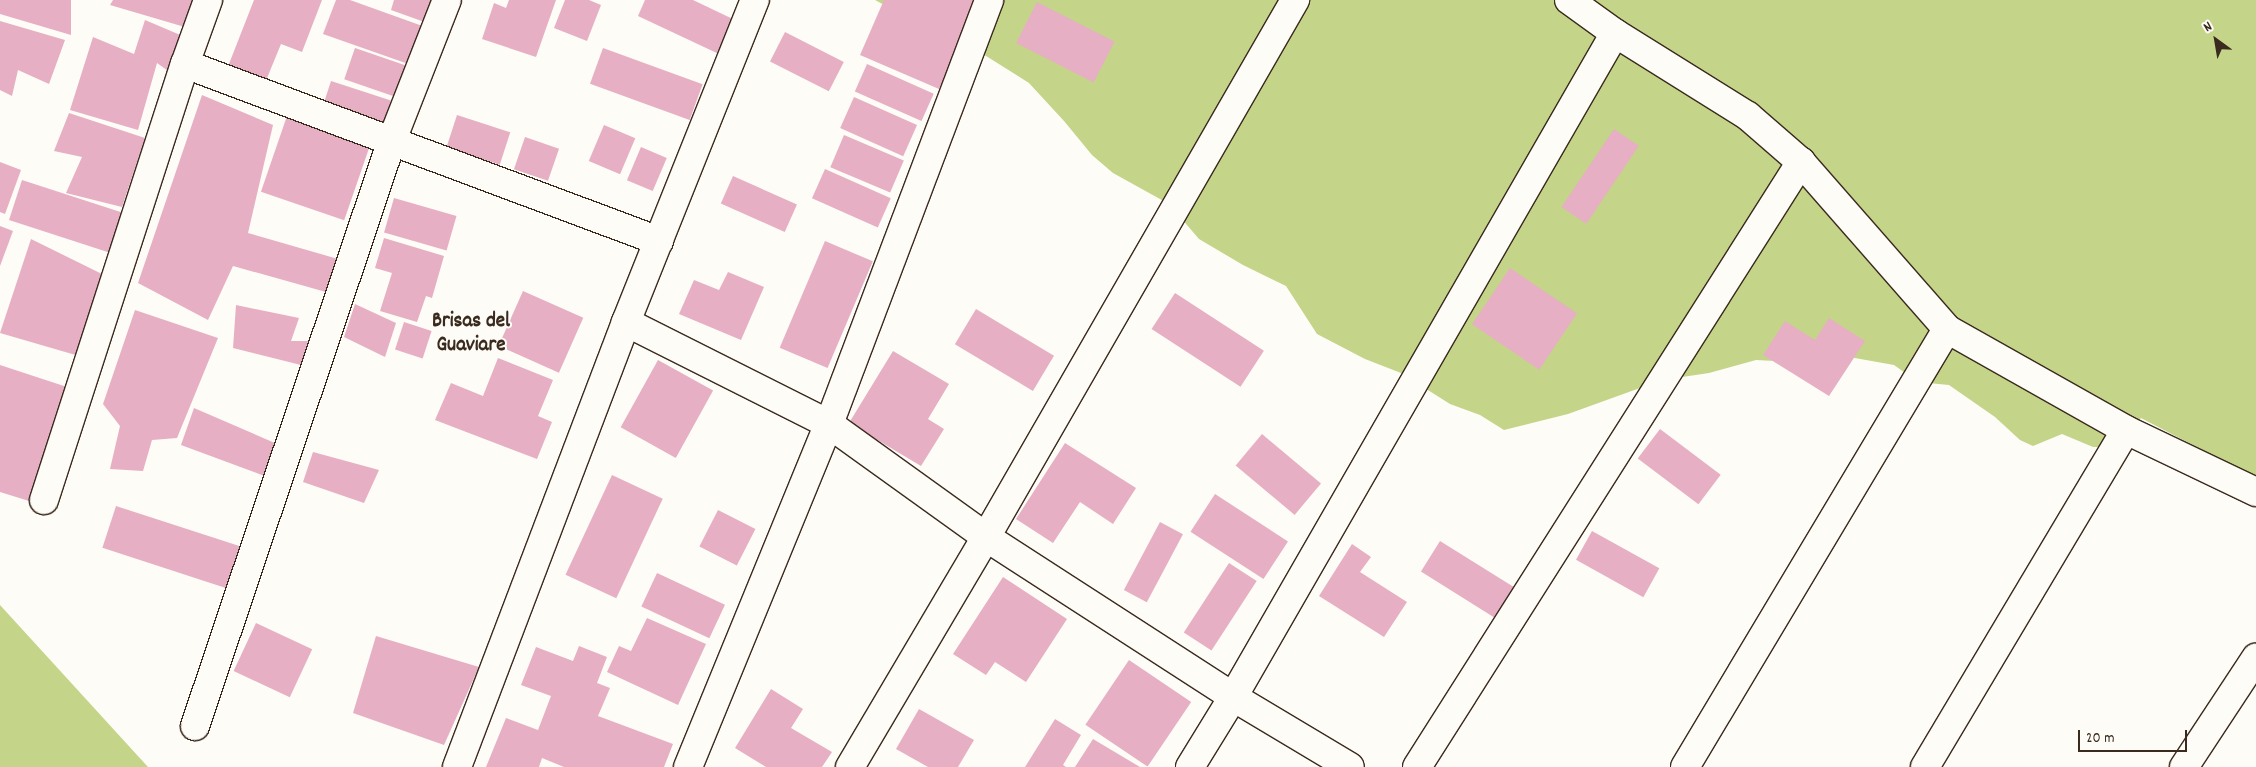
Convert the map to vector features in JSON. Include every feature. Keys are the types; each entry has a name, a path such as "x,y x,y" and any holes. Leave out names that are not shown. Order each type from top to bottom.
{"street":[{"path":"44,500 185,64 208,0"},
{"path":"195,726 392,140 446,0"},
{"path":"457,767 626,322 755,0"},
{"path":"688,767 829,424 989,0"},
{"path":"850,767 1296,0"},
{"path":"1569,0 1615,33 1748,116 1801,162 1947,329 2126,430 2256,492"},
{"path":"1190,767 1233,697 1615,33"},
{"path":"185,64 659,241"},
{"path":"1417,767 1801,162"},
{"path":"626,322 829,424 986,536 1233,697 1350,767"},
{"path":"1685,767 1947,329"},
{"path":"1925,767 2126,430"},
{"path":"2184,767 2256,658"}],"green space":[{"path":"875,0 2256,0 2256,478 2141,418 2116,447 2093,447 2062,434 2033,446 2020,440 1995,417 1949,385 1918,382 1894,365 1827,353 1791,362 1756,360 1709,373 1662,380 1568,414 1504,430 1480,415 1450,404 1401,373 1365,359 1317,334 1286,286 1243,265 1199,239 1169,204 1113,173 1092,155 1029,83 967,44"},
{"path":"0,605 148,767 0,767"}],"building":[{"path":"0,0 71,0 71,35 0,14"},
{"path":"113,0 201,0 195,30 110,5"},
{"path":"254,0 322,0 302,52 281,44 265,83 227,69"},
{"path":"336,0 350,0 428,28 414,66 323,34"},
{"path":"394,0 438,0 430,24 391,10"},
{"path":"509,0 556,0 536,57 482,39 494,3 506,8"},
{"path":"565,0 589,0 601,5 587,41 554,28"},
{"path":"645,0 693,0 737,21 721,55 638,16"},
{"path":"884,0 979,0 939,89 860,55"},
{"path":"1037,2 1115,41 1094,82 1016,43"},
{"path":"145,20 185,37 171,73 157,63 138,130 70,110 93,37 134,54"},
{"path":"0,21 65,40 49,84 18,70 12,96 0,90"},
{"path":"785,32 844,62 829,91 770,61"},
{"path":"355,48 412,68 401,99 344,79"},
{"path":"603,48 703,84 690,120 590,84"},
{"path":"867,64 934,94 921,121 855,91"},
{"path":"331,81 391,100 381,130 321,110"},
{"path":"202,95 273,125 248,233 338,259 326,292 233,266 208,320 138,283"},
{"path":"854,97 917,125 903,156 840,128"},
{"path":"69,113 145,138 122,207 66,193 82,157 54,151"},
{"path":"457,115 510,132 500,165 446,147"},
{"path":"287,116 370,145 344,220 261,192"},
{"path":"604,125 635,138 620,174 589,161"},
{"path":"1614,129 1639,146 1586,224 1561,207"},
{"path":"844,135 904,160 890,193 830,167"},
{"path":"525,137 559,149 548,181 514,169"},
{"path":"641,147 667,158 653,191 627,180"},
{"path":"0,162 21,170 5,214 0,212"},
{"path":"825,169 891,198 878,228 812,198"},
{"path":"733,176 797,204 785,232 721,203"},
{"path":"22,180 123,213 110,253 9,220"},
{"path":"394,198 456,216 447,251 384,233"},
{"path":"0,226 13,231 0,266"},
{"path":"384,238 444,256 432,298 426,296 417,322 380,311 392,273 375,268"},
{"path":"31,239 106,276 79,356 0,333"},
{"path":"825,241 873,261 828,368 780,348"},
{"path":"1510,268 1577,313 1539,370 1472,324"},
{"path":"728,272 764,287 741,340 679,314 694,280 719,290"},
{"path":"523,291 583,318 559,373 499,346"},
{"path":"1175,293 1264,351 1240,387 1152,329"},
{"path":"355,304 396,323 385,357 344,337"},
{"path":"236,305 299,318 291,341 308,341 301,365 233,348"},
{"path":"976,309 1054,356 1033,391 955,344"},
{"path":"135,310 218,338 177,438 152,440 143,471 110,469 120,426 103,404"},
{"path":"1829,318 1865,341 1829,396 1763,355 1785,321 1815,340"},
{"path":"404,322 432,331 423,359 395,350"},
{"path":"893,351 949,384 928,419 944,429 921,466 849,423"},
{"path":"498,358 553,380 538,416 552,422 537,459 435,420 451,383 483,396"},
{"path":"658,360 713,391 676,458 621,427"},
{"path":"0,365 67,387 29,501 0,492"},
{"path":"194,408 284,447 278,481 181,445"},
{"path":"1660,429 1721,475 1698,504 1638,459"},
{"path":"1262,434 1321,483 1295,515 1236,465"},
{"path":"1065,443 1136,488 1113,524 1080,502 1053,543 1016,519"},
{"path":"313,452 379,470 364,503 303,482"},
{"path":"612,475 663,499 616,598 566,575"},
{"path":"1215,494 1288,541 1263,579 1190,532"},
{"path":"116,506 246,548 233,590 102,548"},
{"path":"718,510 755,529 737,566 699,547"},
{"path":"1160,522 1183,534 1147,602 1124,590"},
{"path":"1592,531 1659,568 1643,597 1576,560"},
{"path":"1440,541 1514,587 1495,618 1421,572"},
{"path":"1352,544 1371,557 1360,572 1407,602 1384,637 1319,596"},
{"path":"1229,563 1257,581 1211,651 1184,633"},
{"path":"657,573 725,605 709,638 641,607"},
{"path":"1003,577 1067,619 1026,682 995,662 986,675 953,654"},
{"path":"647,618 706,644 678,705 607,672 619,646 631,651"},
{"path":"256,623 312,649 290,697 234,671"},
{"path":"376,636 479,667 444,745 353,713"},
{"path":"579,646 607,657 597,683 610,688 598,716 673,744 664,767 564,767 542,758 539,767 486,767 506,718 538,730 551,696 521,685 536,647 573,661"},
{"path":"1129,660 1191,702 1148,767 1085,725"},
{"path":"771,689 803,709 791,728 832,752 822,767 766,767 735,748"},
{"path":"919,709 974,740 958,767 928,767 896,749"},
{"path":"1055,719 1081,735 1063,765 1066,767 1025,767"},
{"path":"1093,739 1140,767 1075,767"}],"district":[{"name":"Brisas del Guaviare","path":"471,334"}]}
